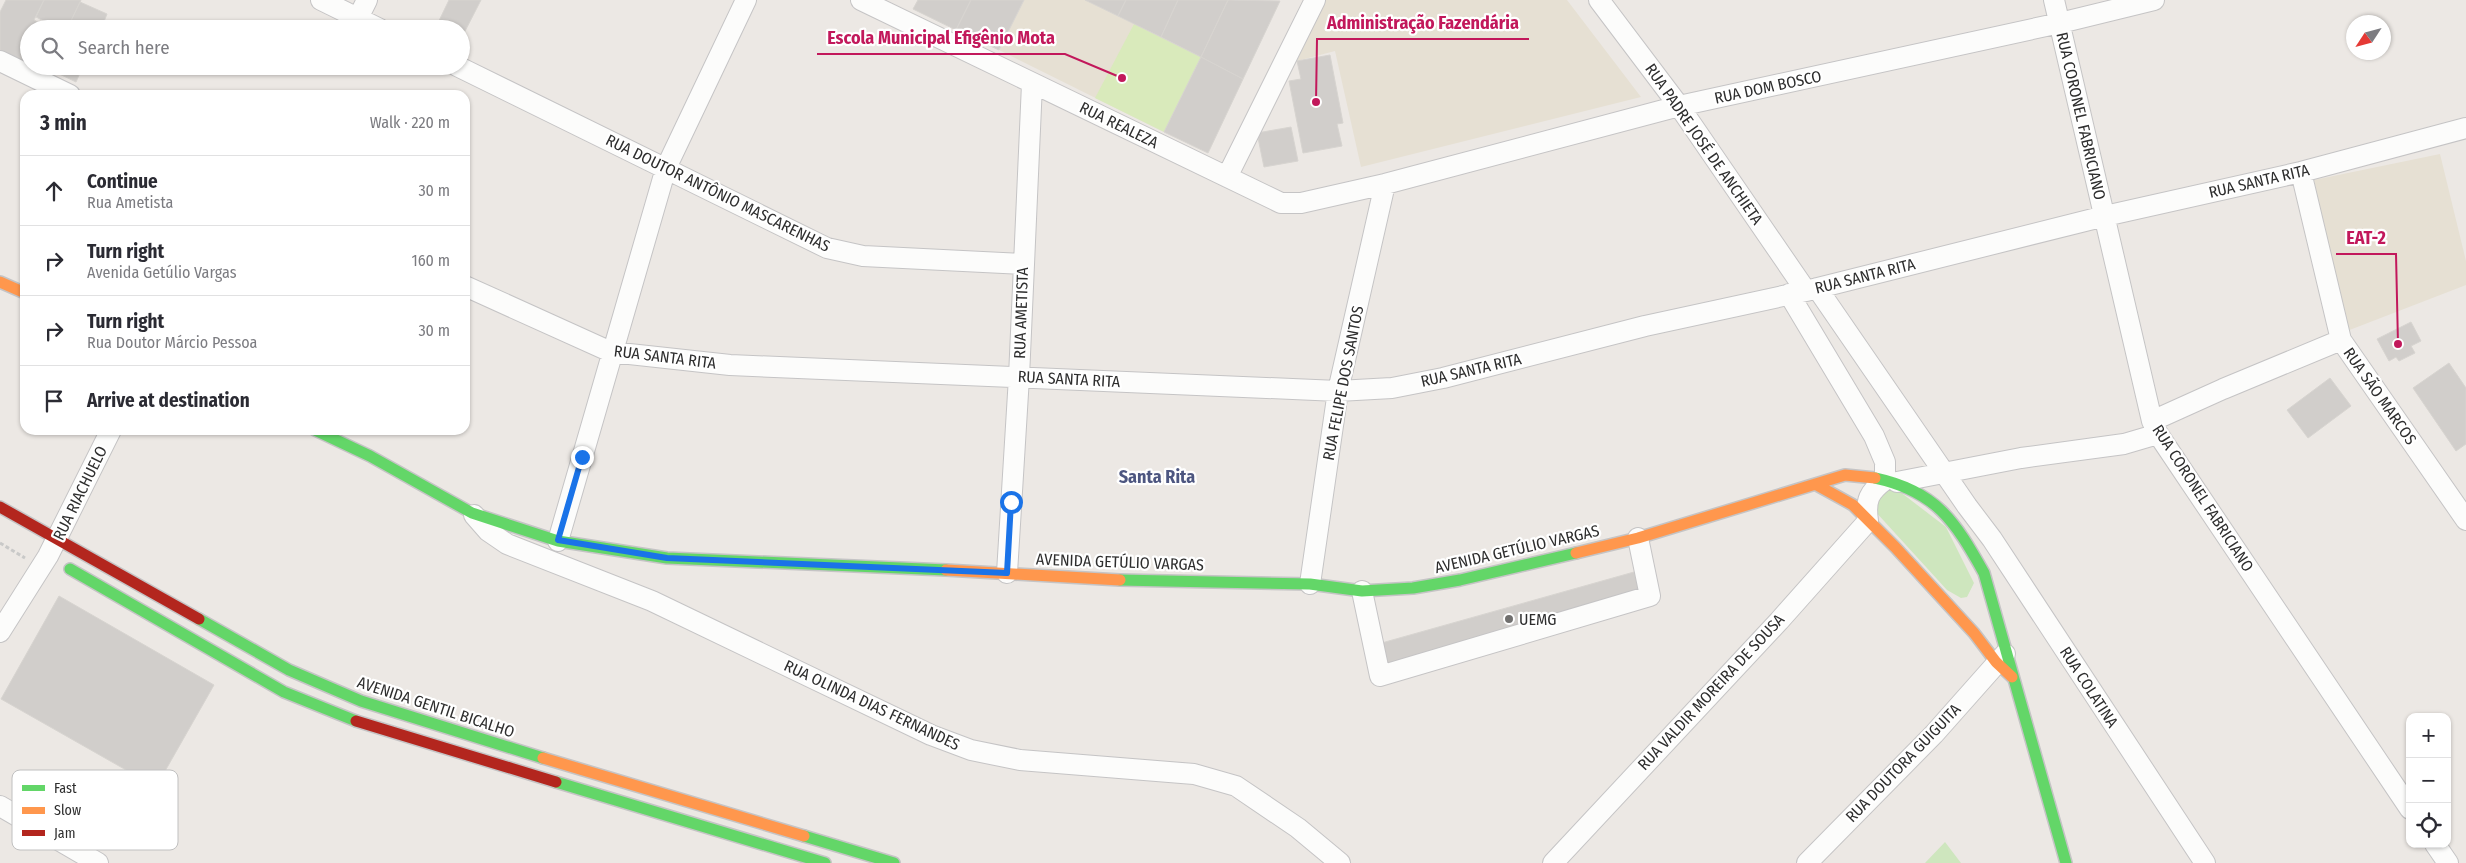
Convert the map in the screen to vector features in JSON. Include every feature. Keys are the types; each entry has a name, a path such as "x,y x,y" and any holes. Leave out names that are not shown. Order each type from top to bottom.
{"street":[{"path":"321,0 362,20"},
{"path":"358,18 367,0"},
{"path":"534,556 549,538 611,352 666,168 746,0"},
{"name":"RUA REALEZA","path":"861,0 1281,203 1301,203 1385,184"},
{"name":"RUA PADRE JOSÉ DE ANCHIETA","path":"1599,0 1679,106 1804,291 1945,473 1992,539"},
{"name":"RUA CORONEL FABRICIANO","path":"2054,0 2155,428 2406,803"},
{"name":"RUA DOM BOSCO","path":"1385,184 1679,106 2060,24 2154,0"},
{"path":"1227,177 1313,1"},
{"path":"0,61 20,71"},
{"name":"RUA DOUTOR ANTÔNIO MASCARENHAS","path":"470,72 828,248 864,256 1023,264"},
{"path":"29,75 60,90"},
{"name":"RUA AMETISTA","path":"1007,573 1019,377 1032,84"},
{"name":"RUA SANTA RITA","path":"470,288 611,352 730,365 1338,391 1392,388 1443,378 1645,326 1804,291 2105,216 2301,172 2466,128"},
{"name":"RUA SÃO MARCOS","path":"2301,172 2341,340 2466,520"},
{"name":"RUA FELIPE DOS SANTOS","path":"1310,584 1338,391 1385,184"},
{"path":"0,282 20,291"},
{"name":"RUA PADRE JOSÉ DE ANCHIETA","path":"1804,291 1874,436 1891,481"},
{"path":"1868,521 1867,498 1872,490 1891,481 1945,473 2021,458 2124,444 2341,340"},
{"name":"RUA RIACHUELO","path":"0,632 49,549 108,435"},
{"name":"AVENIDA GETÚLIO VARGAS","path":"326,435 370,456 472,513 549,538 667,558 1007,573 1120,580 1310,584 1362,591 1413,588 1460,580 1638,538 1845,475 1867,476 1906,484 1932,500 1952,521 1968,542 1987,580 2002,656"},
{"path":"1815,484 1840,496 1896,546 1959,609 2002,656 2014,678 2066,863"},
{"name":"AVENIDA GENTIL BICALHO","path":"0,507 49,549 284,692 343,717 825,863"},
{"name":"RUA OLINDA DIAS FERNANDES","path":"472,513 488,531 507,544 652,601 931,735 971,750 1020,760 1194,774 1236,786 1298,828 1340,863"},
{"name":"RUA VALDIR MOREIRA DE SOUSA","path":"1553,863 1779,621 1868,521"},
{"path":"1362,591 1380,676 1650,596 1638,538"},
{"path":"1977,600 1987,580 1992,539"},
{"name":"RUA COLATINA","path":"1992,539 2205,863"},
{"name":"AVENIDA GENTIL BICALHO","path":"49,549 289,670 361,701 451,731 894,863"},
{"name":"RUA DOUTORA GUIGUITA","path":"1807,863 1934,734 2002,656"},
{"path":"0,806 12,813"},
{"path":"2438,848 2448,863"},
{"path":"76,850 98,863"}],"path":[{"path":"0,543 25,558"}],"shaded area":[{"path":"1024,0 1085,0 1201,57 1164,132 999,50"},
{"path":"1325,0 1567,0 1641,97 1361,167 1335,51 1297,61"},
{"path":"2440,154 2466,261 2466,285 2347,331 2314,180"}],"green space":[{"path":"1134,24 1201,57 1164,132 1095,98"},
{"path":"1895,488 1946,527 1974,583 1967,597 1961,598 1947,590 1874,510 1881,495"},
{"path":"1945,842 1961,863 1925,863"}],"building":[{"path":"6,0 44,0 34,20 20,20 20,61 0,50 0,12"},
{"path":"44,0 81,0 71,20 42,20 36,17"},
{"path":"449,0 481,0 470,21 439,20"},
{"path":"918,0 971,0 956,30 913,9"},
{"path":"971,0 1024,0 999,50 956,30"},
{"path":"1085,0 1126,0 1118,16"},
{"path":"1126,0 1178,0 1161,37 1118,16"},
{"path":"1178,0 1228,0 1201,57 1161,37"},
{"path":"1228,0 1280,1 1243,79 1201,57"},
{"path":"80,2 107,14 105,20 71,20"},
{"path":"1330,55 1343,123 1337,124 1342,146 1303,153 1289,81 1301,79 1297,61"},
{"path":"1201,57 1243,79 1208,153 1164,132"},
{"path":"61,75 79,75 76,82"},
{"path":"1291,127 1298,161 1264,167 1257,133"},
{"path":"2411,322 2421,341 2411,346 2415,353 2399,361 2396,357 2389,361 2377,339"},
{"path":"2449,363 2466,388 2466,444 2456,451 2413,388"},
{"path":"2330,378 2351,406 2308,438 2287,410"},
{"name":"UEMG","path":"1634,572 1640,593 1384,665 1378,644"},
{"path":"59,596 214,685 166,770 126,770 1,699"}],"traffic: fast":[{"path":"326,435 370,456 472,513 558,541 667,558 946,570"},
{"path":"1875,478 1914,491 1942,511 1963,538 1984,573 2066,863"},
{"path":"1120,580 1310,584 1362,591 1413,588 1460,580 1576,553"},
{"path":"70,569 284,692 356,721"},
{"path":"199,619 289,670 361,701 543,758"},
{"path":"556,782 825,863"},
{"path":"804,836 894,863"}],"traffic: slow":[{"path":"0,282 20,291"},
{"path":"1576,553 1638,538 1845,475 1875,478"},
{"path":"1815,484 1853,505 1895,547 1974,633 1996,662 2012,677"},
{"path":"946,570 1120,580"},
{"path":"543,758 804,836"}],"traffic: jam":[{"path":"0,507 199,619"},
{"path":"356,721 556,782"}],"place":[{"name":"Escola Municipal Efigênio Mota","path":"1122,78"},
{"name":"Administração Fazendária","path":"1316,102"},
{"name":"EAT-2","path":"2398,344"},
{"name":"UEMG","path":"1509,619"}],"district":[{"name":"Santa Rita","path":"1157,477"}],"route":[{"path":"582,457 558,540 667,558 1007,573 1011,502"}]}
